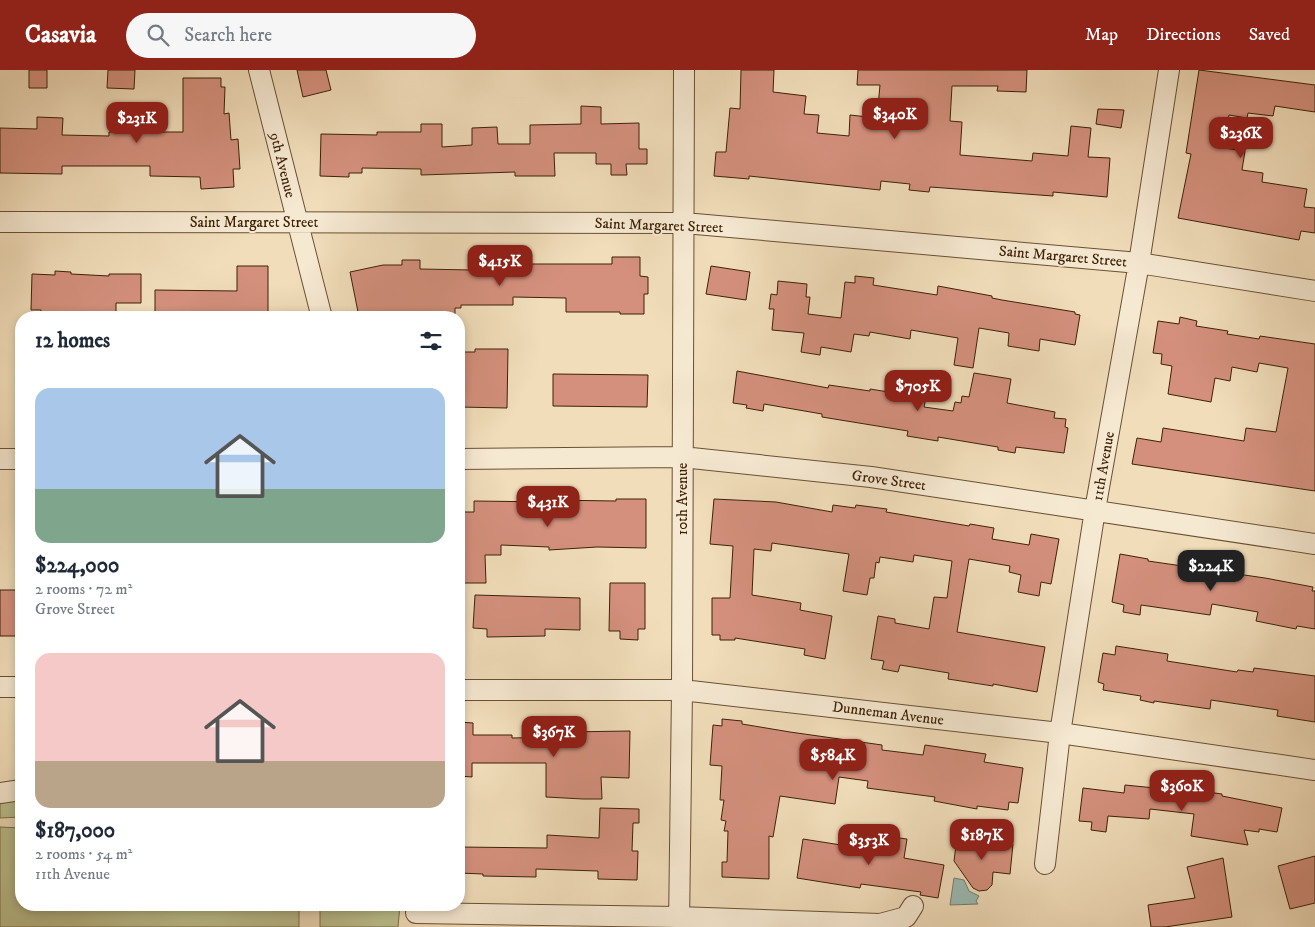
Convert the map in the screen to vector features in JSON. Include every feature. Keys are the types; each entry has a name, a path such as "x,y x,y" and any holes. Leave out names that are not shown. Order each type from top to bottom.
{"street":[{"name":"9th Avenue","path":"259,70 320,311"},
{"name":"10th Avenue","path":"678,922 682,690 684,70"},
{"name":"11th Avenue","path":"1045,864 1060,733 1095,510 1139,263 1169,70"},
{"name":"Saint Margaret Street","path":"0,222 684,223 1139,263 1315,291"},
{"name":"Grove Street","path":"465,459 682,457 871,477 1315,544"},
{"path":"0,459 15,459"},
{"path":"0,687 15,687"},
{"name":"Dunneman Avenue","path":"465,690 682,690 1060,733 1315,770"},
{"path":"0,793 15,791"},
{"path":"416,913 678,922 880,924 906,918 914,906"}],"green space":[{"path":"0,797 15,797 15,817 0,818"},
{"path":"0,827 15,828 15,911 299,911 299,927 0,927"},
{"path":"320,911 399,911 398,927 320,927"}],"water":[{"path":"954,878 964,880 969,891 979,896 976,901 978,904 950,905"}],"building":[{"path":"29,70 47,70 47,88 29,88"},
{"path":"108,70 135,70 134,89 107,88"},
{"path":"297,70 326,70 331,90 303,97"},
{"path":"741,70 774,70 773,92 806,96 804,114 819,115 817,133 849,136 850,115 877,118 880,85 857,85 858,70 1027,70 1026,92 997,91 998,86 952,86 950,121 962,122 960,155 1032,161 1033,153 1068,156 1071,126 1091,128 1088,157 1110,158 1107,197 1053,192 1053,196 930,187 929,192 909,190 910,184 881,181 880,190 749,176 749,179 714,176 716,152 726,152 730,108 740,109"},
{"path":"1199,70 1315,85 1315,112 1275,106 1273,116 1248,113 1247,118 1229,115 1224,148 1245,151 1242,170 1263,173 1262,182 1307,189 1304,207 1315,208 1315,233 1301,231 1299,240 1178,218 1191,154 1186,153"},
{"path":"183,78 221,78 221,87 225,87 224,114 229,113 231,140 238,139 240,169 233,169 234,187 201,189 200,177 150,176 150,166 62,166 62,174 0,173 0,128 37,129 37,117 63,118 62,135 109,136 109,132 183,132"},
{"path":"581,106 601,107 601,124 639,123 639,149 647,149 647,164 626,164 627,175 611,175 611,164 596,164 596,153 554,153 555,176 515,176 515,172 421,175 421,169 362,168 362,173 349,173 349,177 320,176 321,134 377,135 377,132 421,132 421,124 442,124 442,147 472,145 472,128 497,127 498,144 530,144 530,125 581,124"},
{"path":"1098,109 1124,110 1121,128 1096,124"},
{"path":"612,257 640,257 640,276 648,277 648,294 644,294 644,314 566,312 566,298 513,297 513,305 461,305 461,308 455,308 455,311 358,311 350,272 383,265 402,265 402,260 420,260 420,269 472,270 472,265 494,265 494,271 524,271 524,264 612,264"},
{"path":"237,266 268,266 268,311 155,311 155,290 237,291"},
{"path":"711,266 750,272 746,300 706,294"},
{"path":"55,271 71,272 71,274 109,276 109,274 141,274 141,303 116,303 116,311 31,310 32,274 55,275"},
{"path":"855,276 874,278 873,285 937,295 938,286 992,296 992,298 1002,300 1075,312 1075,314 1080,315 1075,345 1040,339 1039,351 1008,346 1009,333 979,328 973,368 954,365 958,338 911,330 910,339 870,332 869,336 854,334 851,352 821,347 820,355 801,352 804,333 772,330 774,309 769,309 771,294 777,295 778,281 807,284 806,297 810,297 808,314 841,318 845,282 855,283"},
{"path":"1180,317 1197,321 1196,326 1228,331 1227,334 1259,339 1260,336 1315,344 1315,491 1132,464 1137,438 1161,442 1163,428 1244,441 1246,428 1276,432 1288,368 1259,363 1257,372 1232,367 1230,381 1215,378 1211,402 1168,394 1172,366 1161,364 1162,354 1153,353 1158,321 1179,324"},
{"path":"475,349 508,349 507,408 465,407 465,352 475,352"},
{"path":"737,371 828,388 829,385 870,391 870,389 926,398 924,407 953,411 955,402 961,403 962,396 969,397 974,373 1011,379 1007,403 1055,412 1054,418 1066,419 1065,427 1068,428 1064,453 1016,447 1015,453 998,450 998,447 938,437 938,441 907,436 908,431 822,417 822,414 764,404 763,411 746,408 747,405 733,403"},
{"path":"553,374 648,375 647,407 553,406"},
{"path":"616,499 646,499 646,548 597,547 549,550 549,547 501,545 501,555 485,555 486,583 465,583 465,512 474,512 474,501 616,501"},
{"path":"714,499 776,502 832,512 833,505 855,508 856,505 887,509 886,512 969,526 970,524 994,528 992,539 1029,545 1031,534 1059,539 1051,584 1041,582 1039,596 1018,592 1021,575 1009,572 1010,566 969,559 957,632 1045,647 1037,692 993,684 993,686 948,679 949,673 900,665 898,672 882,669 884,661 871,659 878,616 895,619 895,623 929,629 934,597 947,598 952,561 914,555 913,562 880,557 879,563 876,562 874,578 870,578 867,595 843,591 849,554 772,543 771,551 754,549 752,595 801,603 800,610 832,616 825,659 804,655 805,649 735,638 735,640 720,640 720,635 712,635 712,598 730,598 733,546 710,544"},
{"path":"1120,554 1148,559 1148,561 1313,587 1312,591 1315,591 1315,629 1297,626 1296,629 1256,621 1258,612 1212,604 1210,615 1141,605 1140,615 1123,612 1124,605 1112,602"},
{"path":"610,583 645,583 645,629 638,629 638,640 620,639 620,631 609,631"},
{"path":"0,590 15,590 15,636 0,636"},
{"path":"475,595 580,598 580,630 545,629 545,636 487,637 487,629 473,628"},
{"path":"1116,646 1168,654 1167,661 1237,672 1238,670 1253,672 1254,668 1315,676 1315,722 1277,716 1278,710 1211,700 1210,709 1154,701 1154,703 1140,700 1141,696 1103,690 1104,684 1098,682 1103,653 1115,655"},
{"path":"722,719 742,721 742,724 790,732 882,745 882,750 923,755 925,745 986,754 984,762 1023,768 1018,803 1009,802 1008,810 977,806 977,809 934,801 935,797 867,788 868,781 839,777 835,804 780,796 773,837 769,836 769,879 722,877 722,862 727,862 728,831 724,831 726,821 721,820 724,800 720,800 722,766 710,765 713,725 722,726"},
{"path":"465,722 473,723 473,735 512,735 512,738 565,737 565,732 630,731 629,778 601,777 602,799 546,797 546,763 472,763 472,777 465,776"},
{"path":"1125,785 1155,788 1154,792 1199,797 1200,791 1222,794 1222,796 1282,808 1277,832 1259,829 1259,832 1244,830 1248,845 1191,836 1194,814 1150,809 1149,819 1108,816 1106,832 1091,830 1092,822 1079,821 1083,788 1124,793"},
{"path":"600,808 639,809 639,823 633,823 632,851 638,851 637,880 598,879 598,871 536,869 536,877 483,876 483,874 465,873 465,847 547,848 547,835 599,838"},
{"path":"884,836 907,839 904,858 944,865 938,898 920,895 921,892 861,884 860,888 797,878 803,839 841,845 842,840 882,846"},
{"path":"957,837 1013,844 1010,874 993,872 992,885 987,890 979,891 973,888 954,861"},
{"path":"1315,856 1315,903 1290,909 1278,866"},
{"path":"1223,858 1232,917 1165,927 1151,927 1148,905 1195,898 1187,867"}]}
